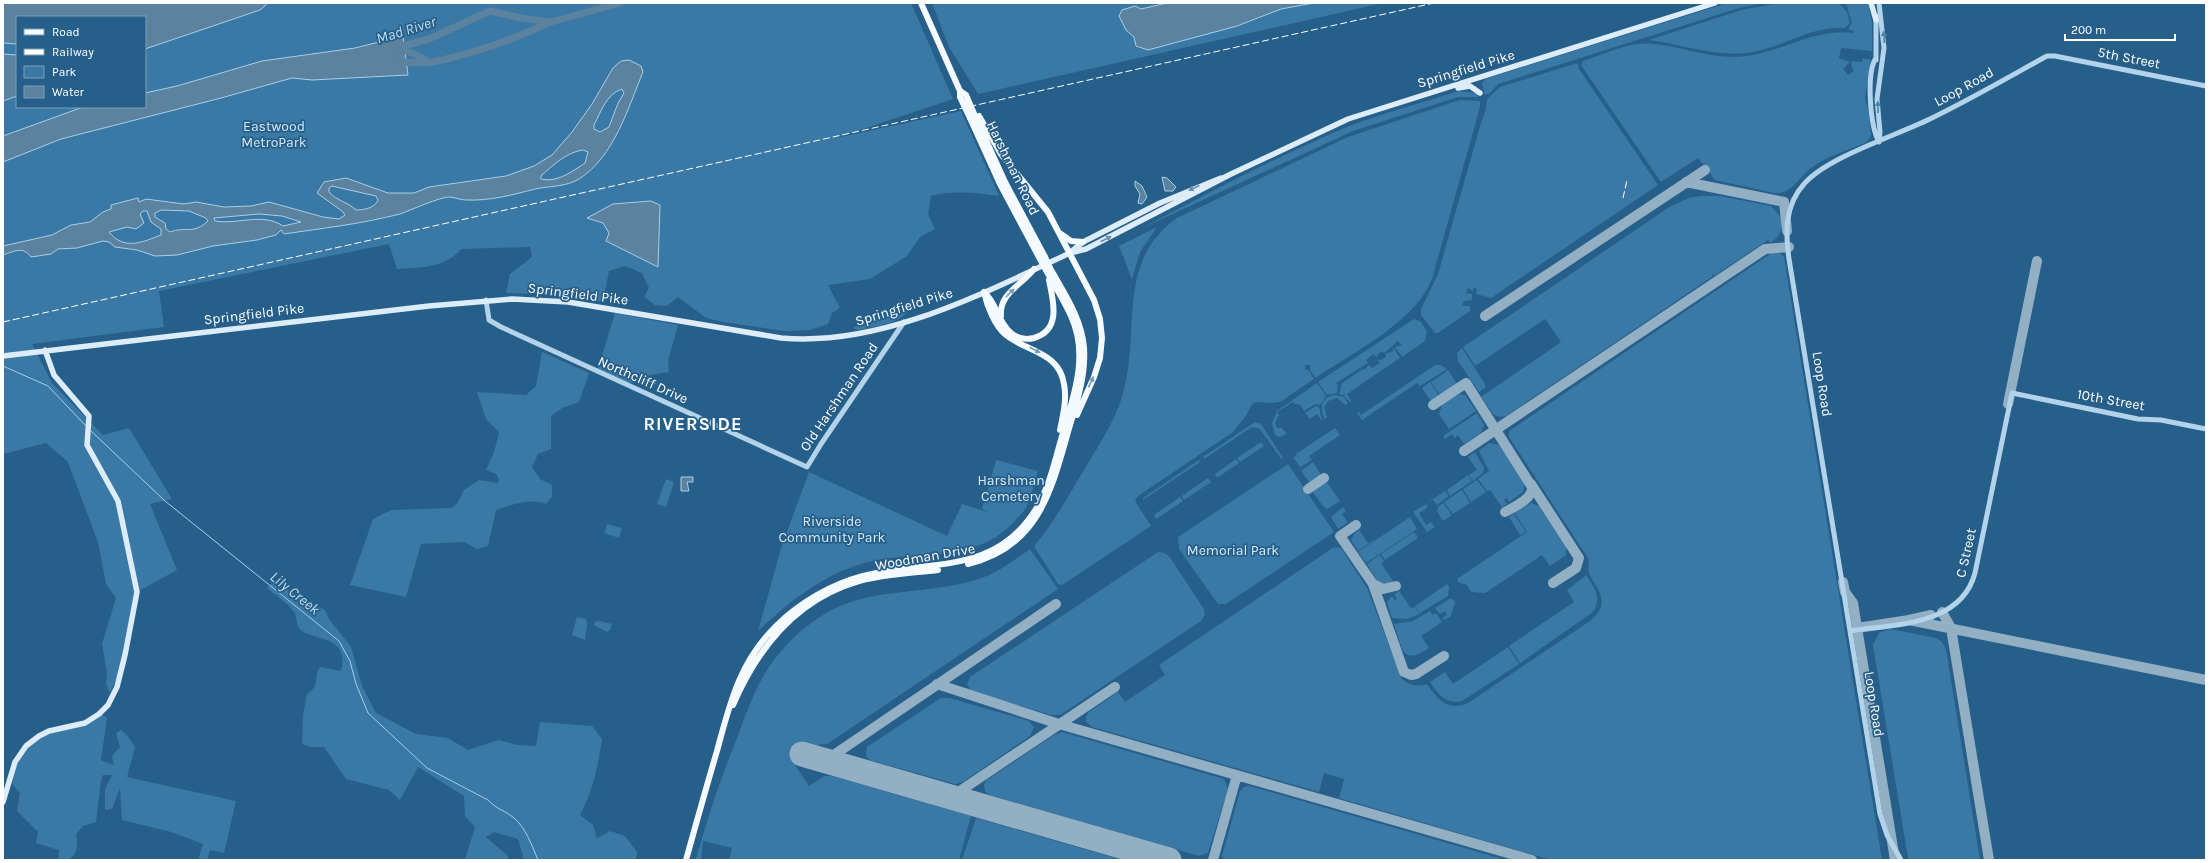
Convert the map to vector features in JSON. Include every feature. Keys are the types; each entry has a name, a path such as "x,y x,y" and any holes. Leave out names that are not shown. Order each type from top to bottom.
{"main road":[{"name":"Harshman Road","path":"921,3 960,91 960,97 975,117 1000,184 1048,271"},
{"name":"Springfield Pike","path":"3,356 486,300 529,299 568,302 795,340 849,336 874,331 984,292 1070,253 1086,249 1231,174 1348,119 1715,3"},
{"path":"1873,3 1876,20"},
{"path":"955,79 967,93 975,117 1033,192 1060,233 1094,300 1100,319 1102,338 1094,377 1065,444"},
{"path":"1446,88 1454,89 1468,86 1480,93"},
{"name":"Springfield Pike","path":"1070,253 1083,242 1160,203 1208,182 1231,174"},
{"path":"1060,233 1071,241 1083,242"},
{"path":"1003,323 1000,310 1003,300 1034,269"},
{"path":"984,292 990,297 1003,323 1010,333 1025,339 1036,338 1047,331 1053,320 1054,308 1048,271"},
{"name":"Woodman Drive","path":"725,723 742,683 764,647 789,620 807,606 836,590 858,582 886,576 956,567 980,561 1005,549 1031,524 1043,508 1057,474 1082,382 1084,348 1077,321 1048,271"},
{"name":"Woodman Drive","path":"686,860 733,692 749,660 776,626 800,606 830,588 864,576 959,562 986,554 1002,545 1025,525 1037,508 1050,478 1076,388 1080,354 1072,318 1048,271"},
{"path":"984,292 988,305 1004,333 1047,357 1058,368 1062,376 1065,390 1064,406 1050,478"},
{"path":"3,802 15,762 26,746 39,736 49,731 85,723 108,705 117,687 125,655 137,592 118,501 87,445 87,433 90,422 86,412 54,375 45,350"}],"street":[{"path":"1879,3 1884,48 1878,99 1880,132 1879,142"},
{"path":"1876,20 1876,58 1872,67 1870,108 1874,134 1879,142"},
{"name":"Loop Road","path":"1901,860 1887,835 1880,814 1788,259 1786,234 1787,221 1793,202 1809,178 1826,166 1941,114 2047,56"},
{"name":"5th Street","path":"2047,56 2055,56 2206,86"},
{"name":"Northcliff Drive","path":"486,300 489,320 501,327 807,467"},
{"name":"Old Harshman Road","path":"807,467 905,321"},
{"name":"C Street","path":"1850,631 1934,616 1951,609 1964,597 1975,573 2012,393"},
{"name":"10th Street","path":"2012,393 2138,419 2161,420 2206,429"}],"green space":[{"name":"Eastwood MetroPark","path":"3,3 911,3 953,99 836,138 961,111 999,196 973,193 948,193 931,196 928,214 935,229 920,237 907,256 870,279 828,285 840,308 832,313 828,324 810,330 785,331 706,318 678,297 667,306 655,305 644,297 649,288 642,273 625,266 609,271 603,302 555,295 506,293 510,274 532,257 530,247 462,249 455,256 440,264 397,269 389,244 159,291 164,327 32,344 52,383 103,435 129,428 172,499 150,504 177,570 137,592 123,664 110,693 106,684 107,673 102,644 116,598 106,584 98,542 68,462 46,443 3,454"},
{"path":"932,3 1383,3 978,94 949,47"},
{"path":"1727,3 1765,3 1739,8 1498,84 1490,93 1485,95 1482,84 1485,79"},
{"path":"1779,3 1839,3 1847,12 1850,23 1845,28 1820,30 1772,47 1748,53 1736,54 1711,52 1649,40 1741,10"},
{"path":"1846,3 1868,3 1872,22 1872,51 1841,48 1839,58 1850,62 1843,69 1848,75 1854,71 1851,65 1852,61 1862,62 1863,58 1871,60 1865,98 1868,108 1871,136 1867,142 1817,164 1806,172 1790,189 1780,193 1715,180 1698,158 1661,182 1581,65 1583,61 1636,44 1654,44 1724,57 1735,57 1774,50 1826,34 1839,32 1853,33 1854,31 1848,29 1852,23"},
{"path":"1578,63 1579,69 1658,185 1491,298 1476,294 1477,289 1474,288 1473,291 1468,288 1466,293 1472,294 1472,300 1464,301 1462,306 1470,306 1470,311 1438,333 1435,333 1421,315 1421,309 1438,274 1486,109 1487,99 1500,87"},
{"path":"1459,91 1477,93 1479,97 1458,97 1353,131 1140,229 1245,174 1325,136 1365,120"},
{"path":"1460,100 1480,101 1480,107 1432,279 1424,295 1412,309 1382,335 1315,378 1310,370 1310,365 1305,365 1305,369 1309,371 1314,379 1280,402 1257,402 1252,404 1246,416 1233,432 1138,496 1135,501 1151,526 1062,585 1058,584 1034,546 1054,519 1105,434 1119,407 1128,373 1133,300 1137,277 1145,256 1157,236 1177,218 1348,137"},
{"path":"1700,196 1720,196 1771,206 1781,217 1779,235 1770,243 1768,240 1714,276 1712,274 1712,277 1506,416 1499,417 1493,414 1481,397 1561,342 1545,319 1475,366 1463,347 1671,206 1689,198"},
{"path":"1157,227 1140,252 1132,279 1119,246"},
{"path":"1773,252 1779,253 1784,257 1882,860 1551,860 1339,798 1344,779 1324,773 1319,792 1092,727 1086,722 1086,717 1089,712 1118,692 1125,702 1165,675 1159,665 1334,547 1341,548 1367,588 1402,679 1414,685 1427,684 1439,699 1449,705 1455,706 1468,703 1590,621 1597,614 1602,602 1599,592 1588,571 1588,558 1509,437 1509,431"},
{"path":"911,300 913,302 909,309 898,319 875,327 859,330 854,329 854,327"},
{"path":"615,313 678,325 668,361 669,372 649,375 641,383 627,383 598,369"},
{"path":"1414,319 1420,321 1427,331 1425,341 1402,357 1395,347 1402,345 1398,341 1384,353 1382,351 1377,355 1377,358 1374,354 1366,360 1368,363 1336,383 1338,386 1337,393 1327,395 1318,382"},
{"path":"1394,348 1400,358 1347,394 1351,401 1350,402 1344,396 1346,393 1343,395 1339,394 1342,383 1363,369 1364,370 1369,365 1372,368 1380,363 1378,359 1381,360 1386,357 1385,354 1393,351"},
{"path":"1462,348 1485,384 1485,388 1479,392 1458,361 1457,353"},
{"path":"542,352 589,373 579,402 562,408 551,416 551,449 538,454 532,467 540,479 552,485 552,497 546,504 540,502 528,502 515,504 496,510 488,546 477,549 464,542 421,544 406,597 350,585 373,519 391,510 452,508 458,502 464,490 479,480 498,483 499,479 496,474 486,470 494,452 499,432 486,419 477,392 526,395 536,386"},
{"path":"1435,365 1441,365 1447,369 1420,386 1417,383 1362,420 1357,413 1359,412 1361,415"},
{"path":"1448,370 1457,384 1440,395 1431,382 1446,372 1447,375 1446,371"},
{"path":"1430,382 1439,396 1431,401 1422,388"},
{"path":"1317,383 1326,396 1320,405 1315,404 1304,411 1300,405 1293,402 1277,412 1279,415 1275,423 1278,429 1281,427 1287,434 1280,437 1275,435 1272,423 1277,411"},
{"path":"1459,394 1465,395 1476,411 1449,429 1439,414 1442,405"},
{"path":"1336,395 1344,397 1348,403 1345,405 1337,398 1328,401 1324,407 1327,417 1325,419 1322,411 1323,403 1327,398"},
{"path":"1316,406 1319,407 1322,421 1317,414 1310,419 1305,413"},
{"path":"1477,413 1484,425 1481,433 1464,444 1458,435 1455,438 1452,434 1445,439 1443,436"},
{"path":"1255,422 1261,424 1283,458 1282,460 1260,429 1252,427 1204,459 1203,457"},
{"path":"1335,428 1340,435 1309,456 1312,460 1300,467 1294,458 1292,459 1296,455 1299,459 1296,454"},
{"path":"1261,442 1264,446 1240,462 1237,458"},
{"path":"1489,443 1499,445 1525,484 1523,492 1509,502 1507,498 1504,500 1507,504 1502,507 1490,490 1487,491 1478,479 1489,471 1479,451"},
{"path":"1475,452 1484,468 1483,473 1473,481 1469,475 1477,470 1468,457"},
{"path":"1236,459 1239,463 1217,478 1215,474"},
{"name":"Riverside Community Park","path":"996,460 1038,471 1027,506 1013,523 997,536 979,545 961,551 881,559 846,569 819,583 793,601 758,631 782,545 809,472 947,536 962,504 990,513 982,509"},
{"path":"1199,460 1200,462 1143,500 1143,498"},
{"path":"1313,462 1322,476 1310,483 1301,471"},
{"name":"Memorial Park","path":"1288,464 1334,532 1226,604 1218,604 1179,549 1178,537"},
{"path":"1468,475 1472,481 1450,496 1447,490"},
{"path":"1208,478 1211,482 1184,500 1182,496"},
{"path":"666,479 674,482 666,507 657,504"},
{"path":"1477,480 1486,492 1471,502 1463,489"},
{"path":"1326,481 1340,501 1327,509 1312,491"},
{"path":"1462,490 1470,503 1453,514 1444,502"},
{"path":"1445,491 1449,496 1437,505 1433,500 1427,503"},
{"path":"1180,497 1183,501 1156,519 1154,515"},
{"path":"1443,503 1452,515 1443,521 1437,511 1438,507"},
{"path":"1531,503 1539,506 1566,546 1566,555 1550,566 1542,555 1485,593 1471,592 1467,585 1458,582 1457,579 1527,532 1515,513"},
{"path":"1426,504 1428,507 1419,513 1426,525 1431,522 1435,527 1427,532 1413,512"},
{"path":"1343,507 1346,511 1342,514 1348,522 1338,529 1331,517"},
{"path":"1514,514 1526,532 1520,535 1509,517"},
{"path":"1410,517 1417,529 1366,563 1358,552"},
{"path":"607,524 622,528 619,538 604,533"},
{"path":"1359,530 1368,543 1376,539 1358,551 1351,540 1354,534"},
{"path":"1414,532 1418,538 1385,560 1381,554"},
{"path":"1030,549 1058,589 827,744 816,745 802,741 795,765 809,786 824,776 832,776 971,816 959,860 729,860 732,848 703,841 701,860 692,860 696,859 720,781 755,692 777,656 802,630 816,619 832,610 865,598 942,587 972,581 987,576 1004,567"},
{"path":"1158,552 1169,556 1204,609 1205,615 1201,621 1060,715 1052,715 972,692 967,684 970,677"},
{"path":"1380,555 1384,561 1381,563 1393,581 1386,584 1378,582 1367,564"},
{"path":"1586,575 1595,589 1597,598 1596,607 1593,612 1520,663 1509,646 1574,602 1567,590"},
{"path":"273,582 325,610 329,619 351,647 362,686 376,713 416,734 448,738 468,750 499,740 517,745 536,746 540,722 592,726 602,739 594,778 585,806 580,815 593,825 597,838 610,831 625,836 637,852 636,860 524,860 518,839 494,832 486,837 508,856 508,860 465,860 475,827 465,816 464,796 418,767 400,800 389,790 346,779 324,747 311,747 302,744 303,715 307,694 316,684 317,674 320,667 341,671 343,659 340,650 335,644 328,640 304,632 299,628 295,613 286,603 267,588"},
{"path":"1447,584 1449,587 1448,596 1420,613 1415,606"},
{"path":"1399,591 1411,608 1415,607 1420,614 1407,619 1392,618 1387,602 1392,596 1395,601 1397,599 1394,594"},
{"path":"1451,598 1455,602 1451,616 1444,620 1442,618 1447,615 1445,611 1440,614 1435,608"},
{"path":"1430,611 1433,615 1436,613 1442,622 1421,636 1429,648 1413,656 1408,655 1401,647 1394,624 1413,621"},
{"path":"577,617 586,619 587,624 585,640 572,635"},
{"path":"599,621 612,624 610,630 607,632 594,625 595,622"},
{"path":"1890,629 1936,638 1942,642 1946,649 1980,860 1909,860 1908,858 1873,645 1879,633"},
{"path":"1508,647 1519,664 1462,701 1456,702 1443,698 1430,682 1445,672 1453,684"},
{"path":"941,698 949,698 1029,721 1034,727 1030,736 963,782 955,784 870,760 866,756 867,747"},
{"path":"101,713 107,718 101,760 114,765 112,756 120,747 116,733 121,730 127,735 135,747 127,777 236,801 224,853 210,850 207,860 198,860 203,844 171,832 122,820 120,788 112,809 105,810 105,789 112,775 103,775 96,822 83,826 76,834 77,848 69,860 58,860 59,850 36,843 38,832 17,811 20,793 12,784 18,757 39,736 74,726"},
{"path":"1062,732 1224,779 1228,789 1208,853 1199,856 990,795 985,792 984,784 987,780 1054,735"},
{"path":"1250,786 1506,860 1224,860 1222,856 1240,791 1244,787"},
{"path":"976,818 1122,860 962,860"}],"water":[{"path":"3,3 268,3 260,10 146,49 146,16 16,16 16,44 3,43"},
{"path":"1167,3 1314,3 1281,9 1237,26 1148,50 1136,46 1134,37 1126,30 1119,16 1122,10 1135,6 1141,9"},
{"path":"403,36 408,75 312,80 292,78 221,98 61,139 3,162 3,136 80,108 146,108 146,93 177,86 262,61 355,48"},
{"path":"3,54 16,55 16,96 3,101"},
{"path":"629,60 641,66 643,72 625,116 611,145 602,158 591,170 569,184 535,189 484,200 462,200 451,197 445,198 432,201 400,214 342,226 284,234 281,230 276,235 257,240 213,246 177,255 155,256 137,250 115,247 109,242 103,241 77,248 58,249 51,254 31,257 22,250 3,255 3,246 52,235 71,225 90,222 103,212 111,209 111,205 138,198 139,202 146,199 184,204 196,202 224,207 251,206 269,202 323,217 339,219 345,215 342,211 317,193 324,182 346,178 388,193 414,193 429,187 506,176 534,166 552,155 572,132 592,104 613,68 621,61","holes":["622,89 624,93 618,103 609,127 600,132 594,129 594,125 608,99 616,91","583,150 588,152 585,163 559,178 547,180 541,179 541,176 550,168 571,153","332,186 376,196 378,200 372,207 356,210 329,192 329,188","161,210 189,211 206,218 208,221 198,228 170,232 166,229 165,223 155,217 155,213","143,211 147,211 151,222 161,229 161,235 141,242 127,243 115,238 109,232 127,227 136,229 144,223 140,214","259,214 282,216 301,222 283,226 267,220 258,219 223,222 215,221 214,218"]},
{"path":"1162,177 1167,178 1176,187 1173,191 1165,191"},
{"path":"1135,181 1142,186 1147,197 1142,204 1138,203 1140,194 1135,186"},
{"path":"651,201 660,205 658,267 606,241 609,233 603,223 587,218 613,204"},
{"path":"681,477 693,477 693,482 687,482 689,491 681,491"}],"waterway":[{"name":"Mad River","path":"395,48 429,39 490,11 521,18 551,22 620,3"},
{"path":"398,48 417,55 429,63 491,46 550,22"},
{"name":"Mad River","path":"398,62 429,63"},
{"name":"Lily Creek","path":"3,366 48,386 86,426"},
{"name":"Lily Creek","path":"91,431 165,501 339,641 350,661 356,684 368,713 427,768 488,800 494,806 514,818 525,832 538,860"}],"taxiway":[{"path":"1485,316 1705,170"},
{"path":"1686,182 1784,202 1787,231"},
{"path":"1464,451 1765,249 1789,247"},
{"path":"2008,404 2037,261"},
{"path":"1433,405 1466,383 1532,487 1526,499 1505,512"},
{"path":"1308,489 1324,478"},
{"path":"1531,484 1579,558 1576,568 1553,583"},
{"path":"1356,525 1340,536 1373,584 1383,589 1396,586"},
{"path":"1843,582 1845,592 1853,603 1895,860"},
{"path":"1373,584 1404,672 1411,675 1416,674 1444,656"},
{"path":"825,761 1056,604"},
{"path":"1942,612 1951,628 1989,860"},
{"path":"1909,620 1931,615"},
{"path":"1857,628 1909,620 2206,680"},
{"path":"937,684 1059,724 1532,860"},
{"path":"951,797 1115,687"},
{"path":"1213,860 1237,775"}],"runway":[{"path":"802,754 1169,860"}],"railway":[{"path":"3,322 1434,3"},
{"path":"1623,198 1627,180"}],"district":[{"name":"RIVERSIDE","path":"693,424"}],"park label":[{"name":"Harshman Cemetery","path":"1011,488"}]}
